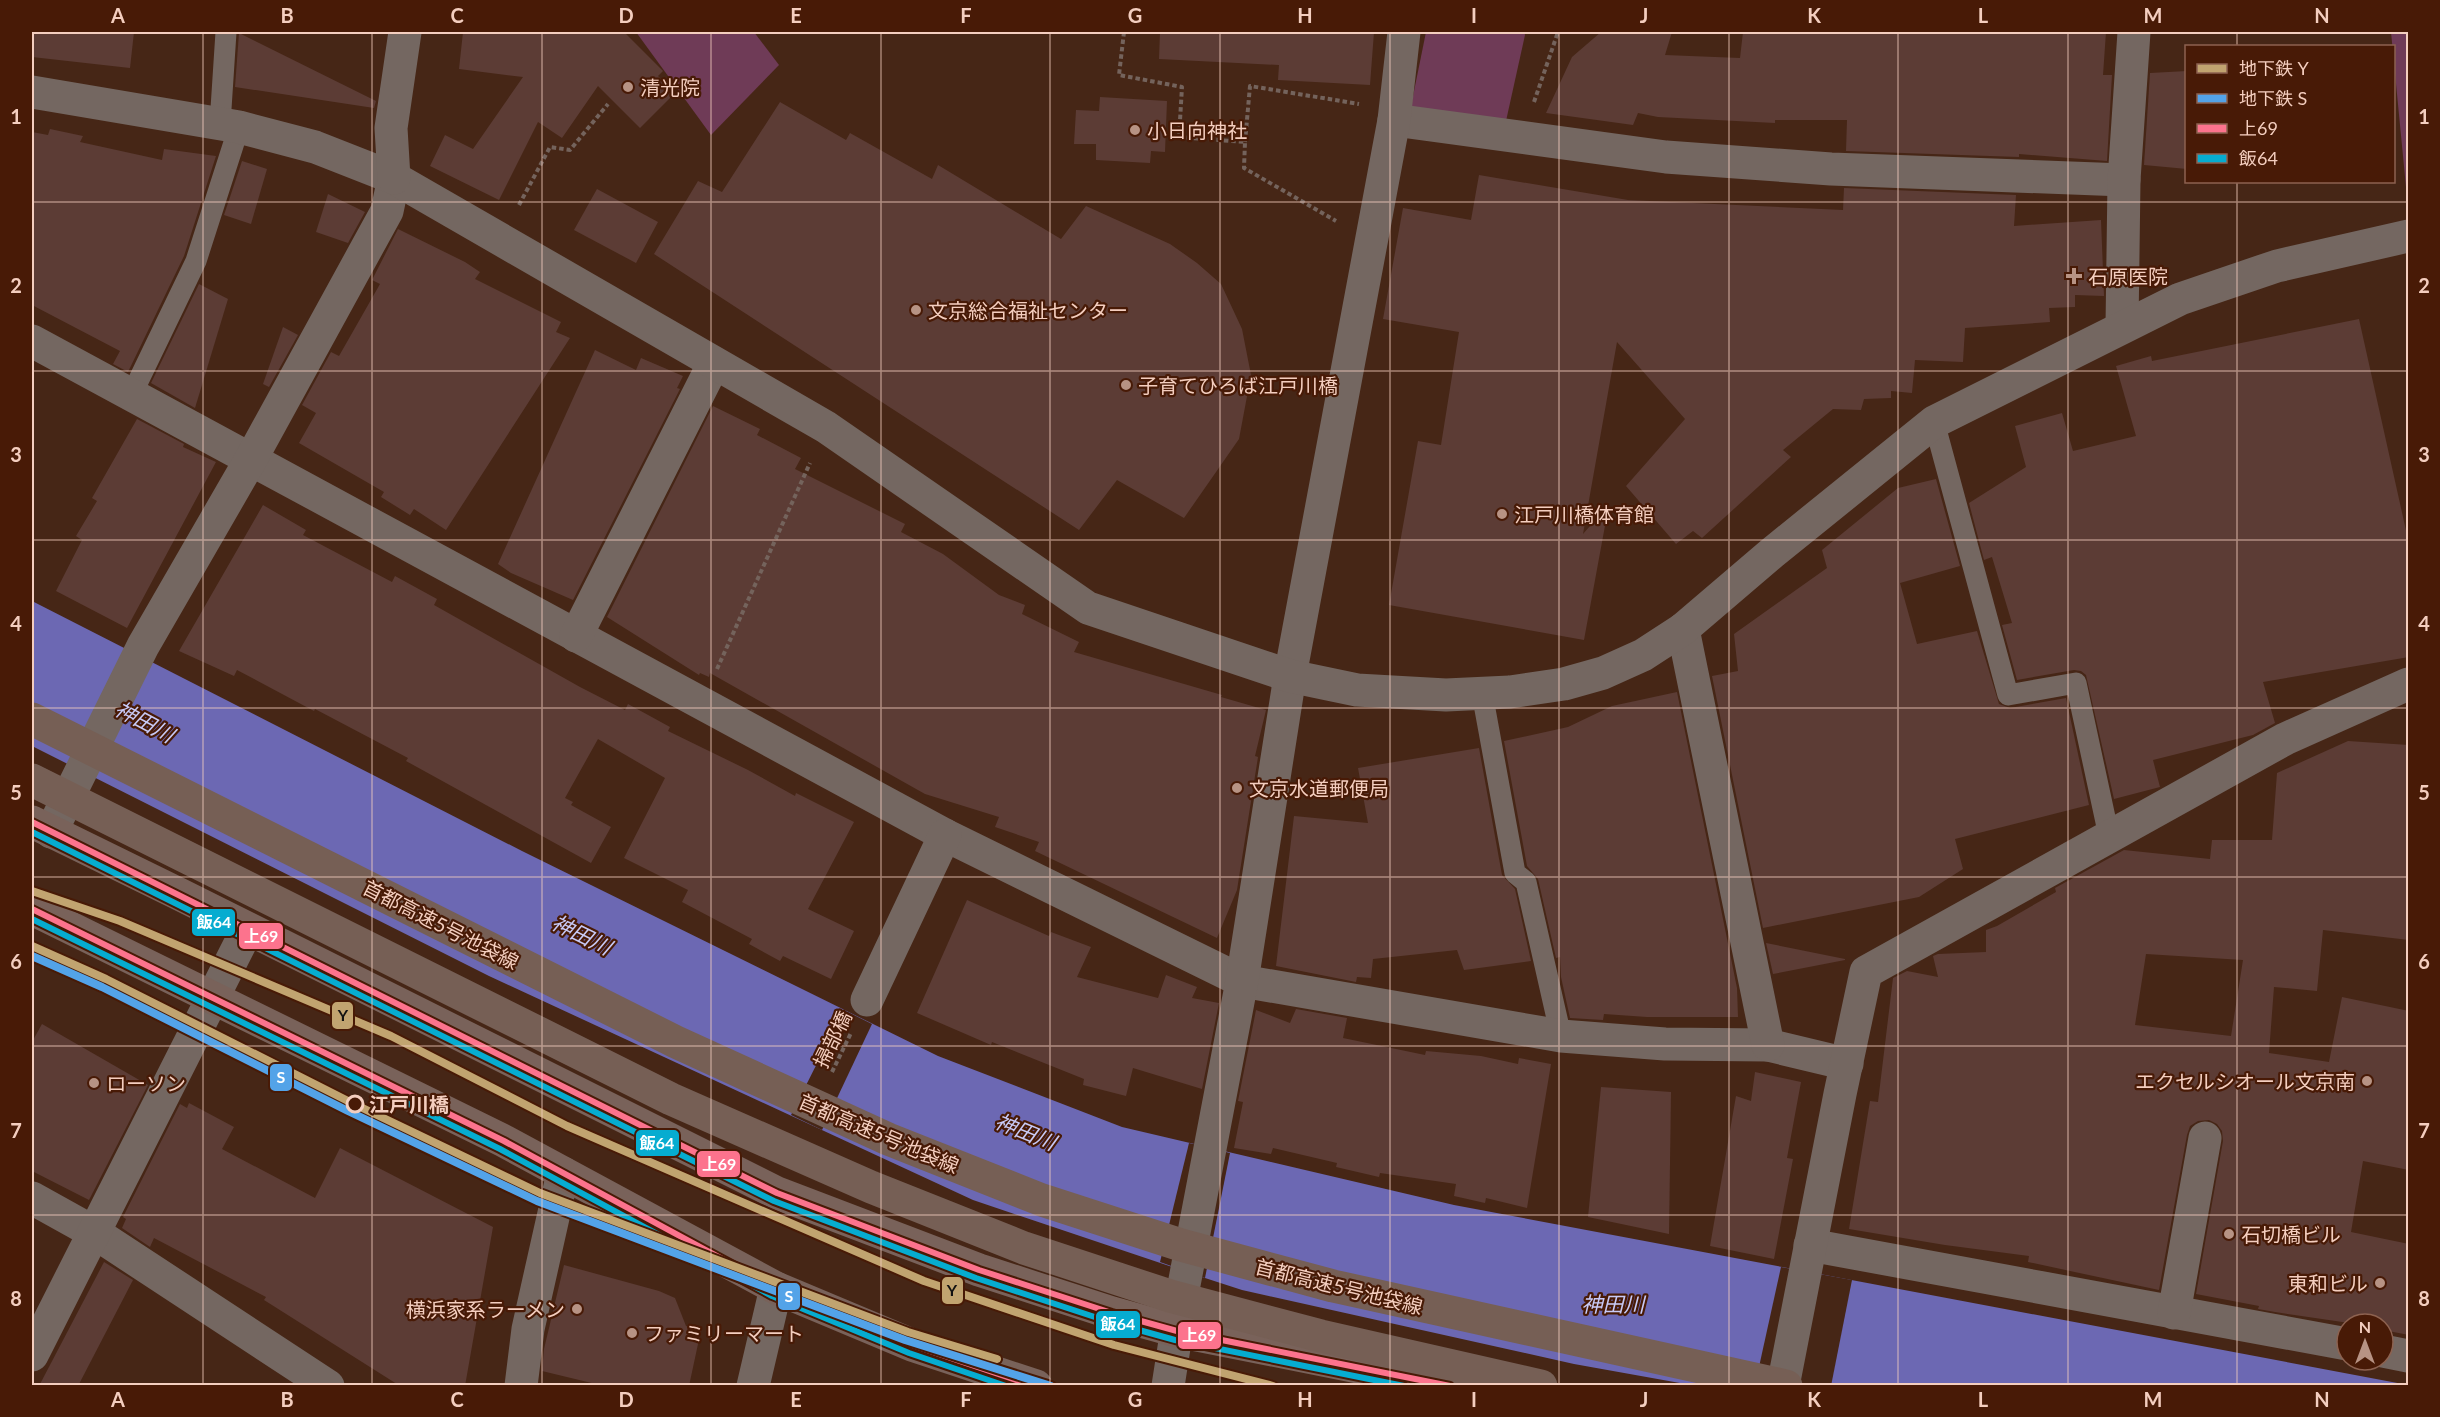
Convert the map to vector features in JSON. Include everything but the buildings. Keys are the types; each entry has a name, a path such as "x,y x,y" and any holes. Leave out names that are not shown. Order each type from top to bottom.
{"highway":[{"name":"首都高速5号池袋線","path":"32,719 676,1042 888,1139 1042,1200 1181,1245 1334,1286 1785,1386"},
{"path":"32,780 671,1099 871,1187 1024,1248 1170,1296 1321,1335 1541,1386"}],"main road":[{"path":"41,827 777,1193 980,1270 1079,1303 1177,1331 1453,1386"},
{"path":"32,909 504,1141 776,1288 912,1345 1036,1386"}],"street":[{"path":"41,827 77,779 143,646 251,459 387,211 394,178 391,128 405,32"},
{"path":"1168,1386 1185,1276 1242,981 1290,676 1394,115 1404,32"},
{"path":"2122,327 2124,180 2134,32"},
{"path":"32,92 230,125 315,147 394,178 826,427 1088,608 1290,676 1357,690 1446,695 1510,692 1564,684 1603,673 1643,654 1683,629 1772,552 1934,422 2180,298 2277,266 2409,236"},
{"path":"1394,115 1522,137 1666,157 1818,168 2124,180"},
{"path":"32,342 945,835 1242,981 1561,1036 1665,1044 1768,1045 1847,1064"},
{"path":"576,636 714,363"},
{"path":"1683,629 1768,1045"},
{"path":"1785,1386 1808,1252 1866,972 2285,739 2409,684"},
{"path":"867,1000 945,835"},
{"path":"32,1355 247,930"},
{"path":"2174,1313 2205,1138"},
{"path":"521,1386 528,1329 563,1173"},
{"path":"32,1198 95,1233 328,1386"},
{"path":"1808,1252 2335,1342"},
{"path":"753,1386 776,1288"}],"lane":[{"path":"131,396 196,261 230,125 226,32"},
{"path":"1934,422 2008,695 2076,683 2109,836"},
{"path":"1482,693 1515,873 1526,882 1561,1036"}],"path":[{"path":"1124,32 1119,75 1182,87 1179,137 1245,142"},
{"path":"1522,137 1558,32"},
{"path":"1323,213 1244,168 1250,86 1394,115"},
{"path":"517,209 550,147 570,150 608,104"},
{"path":"702,703 826,427"},
{"name":"掃部橋","path":"828,1083 867,1000"}],"shaded area":[{"path":"636,32 754,32 779,65 711,135"},
{"path":"1426,32 1524,32 1506,121 1410,111"},
{"path":"2391,32 2408,32 2408,186 2406,187 2395,73 2395,45 2392,45"}],"water":[{"name":"神田川","path":"32,601 522,851 938,1056 1122,1127 1454,1205 2408,1385 1691,1385 1574,1364 1242,1290 973,1200 489,976 32,746"}],"pier":[{"path":"844,1010 872,1024 822,1130 791,1115"},
{"path":"1189,1143 1230,1153 1205,1278 1160,1262"},
{"path":"1781,1267 1852,1280 1831,1386 1755,1385"}],"metro line":[{"name":"Y","path":"32,891 120,921 391,1036 567,1126 924,1281 1114,1345 1273,1386"},
{"name":"Y","path":"32,946 106,979 352,1103 540,1193 908,1332 997,1359"},
{"name":"S","path":"32,956 102,987 348,1111 537,1201 905,1340 1051,1386"}],"transit line":[{"name":"上69","path":"32,822 777,1193 979,1270 1112,1313 1177,1331 1450,1386"},
{"name":"飯64","path":"32,832 774,1201 976,1278 1110,1322 1175,1340 1404,1386"},
{"name":"上69","path":"32,909 504,1141 776,1288 912,1345 1034,1386"},
{"name":"飯64","path":"32,919 500,1149 772,1296 909,1353 1006,1386"}],"place":[{"name":"清光院","path":"628,87"},
{"name":"小日向神社","path":"1135,130"},
{"name":"石原医院","path":"2074,276"},
{"name":"文京総合福祉センター","path":"916,310"},
{"name":"子育てひろば江戸川橋","path":"1126,385"},
{"name":"江戸川橋体育館","path":"1502,514"},
{"name":"文京水道郵便局","path":"1237,788"},
{"name":"エクセルシオール文京南","path":"2367,1081"},
{"name":"ローソン","path":"94,1083"},
{"name":"江戸川橋","path":"355,1104"},
{"name":"石切橋ビル","path":"2229,1234"},
{"name":"東和ビル","path":"2380,1283"},
{"name":"横浜家系ラーメン","path":"577,1309"},
{"name":"ファミリーマート","path":"632,1333"}]}
